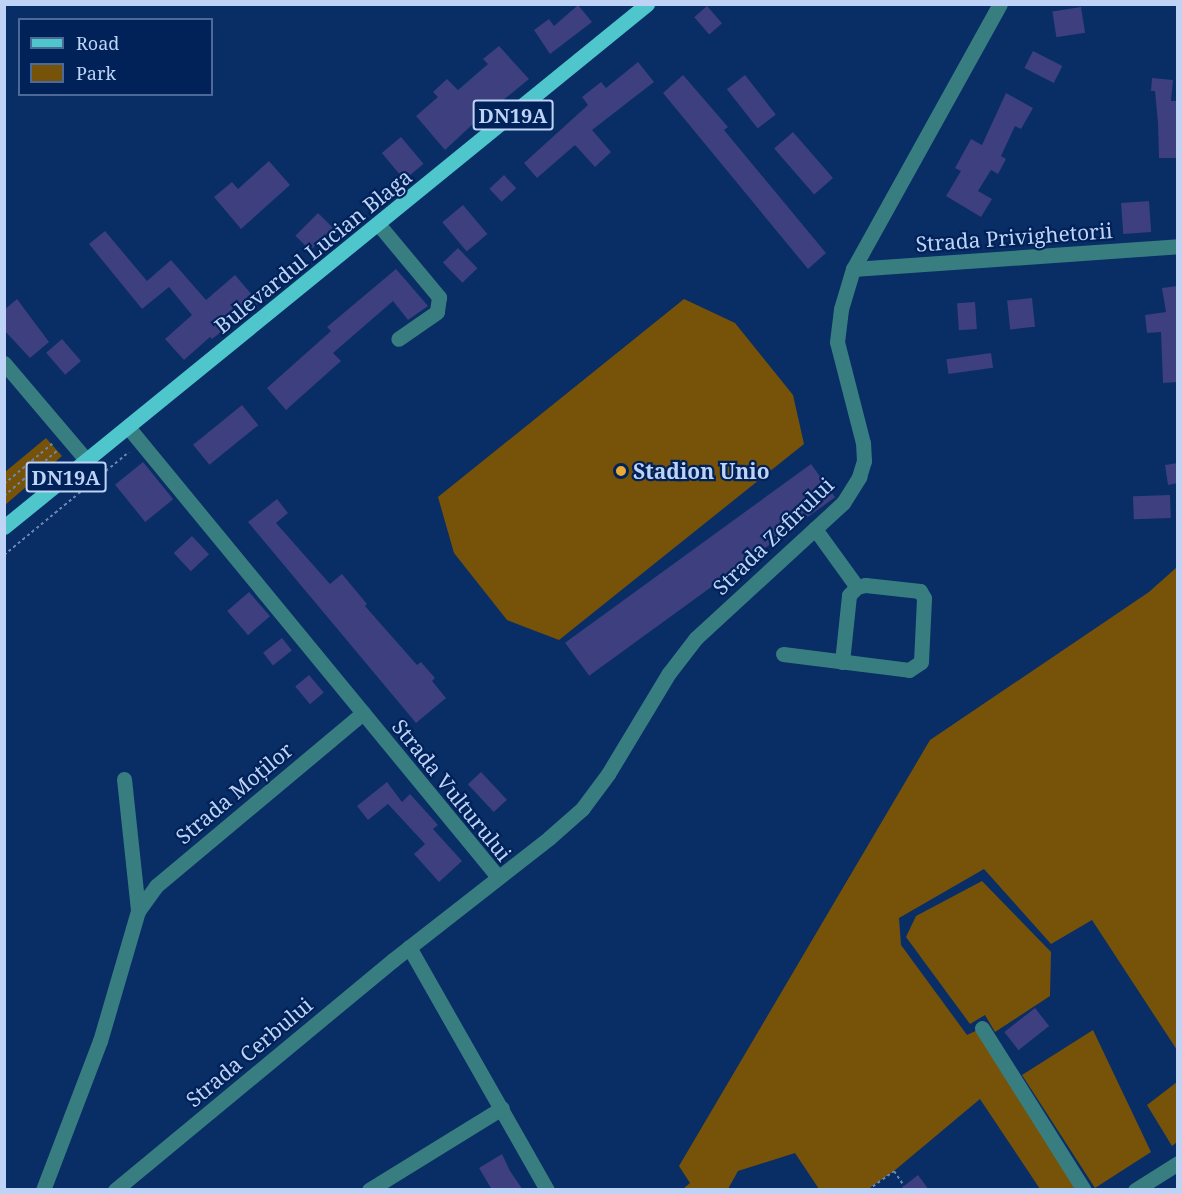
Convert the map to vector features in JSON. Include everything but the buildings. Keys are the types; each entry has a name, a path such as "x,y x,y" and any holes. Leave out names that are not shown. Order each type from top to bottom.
{"main road":[{"name":"Bulevardul Lucian Blaga","path":"4,527 379,225 647,4"}],"street":[{"name":"Strada Zefirului","path":"498,877 582,809 608,774 669,674 696,638 843,503 859,477 864,461 863,443 837,342 841,309 853,269 1000,4"},
{"path":"379,225 439,297 437,312 398,339"},
{"name":"Strada Privighetorii","path":"853,269 1178,246"},
{"path":"5,365 87,461"},
{"name":"Strada Vulturului","path":"128,427 498,877 409,947"},
{"path":"815,529 857,587"},
{"path":"783,654 842,662 909,670 921,662 924,598 920,591 866,585 857,587 849,595 842,662"},
{"name":"Strada Moților","path":"43,1190 100,1041 138,911 156,886 363,713"},
{"name":"Strada Moților","path":"124,779 138,911"},
{"path":"409,947 547,1190"},
{"name":"Strada Cerbului","path":"115,1190 409,947"},
{"path":"982,1029 1084,1190"},
{"path":"369,1190 502,1108"},
{"path":"1135,1190 1178,1163"}],"path":[{"path":"4,484 67,437"},
{"path":"4,496 67,437"},
{"path":"4,555 130,452 138,456"},
{"path":"868,1190 894,1171 904,1186"}],"green space":[{"name":"Stadion Unio","path":"684,299 735,323 793,395 804,444 559,640 507,620 454,553 438,497"},
{"path":"46,438 62,456 5,505 5,472"},
{"path":"1177,567 1177,1050 1092,920 1051,944 984,869 899,918 901,945 967,1035 982,1028 1084,1189 1040,1189 980,1099 894,1171 868,1189 819,1189 795,1153 738,1171 728,1189 683,1189 690,1183 679,1166 930,740 1149,592"},
{"path":"982,881 1051,952 1050,996 995,1032 985,1015 970,1024 906,937 916,916"},
{"path":"1093,1030 1151,1152 1095,1188 1022,1075"},
{"path":"1177,1082 1177,1142 1172,1146 1147,1105"}],"place":[{"name":"Stadion Unio","path":"621,471"}]}
